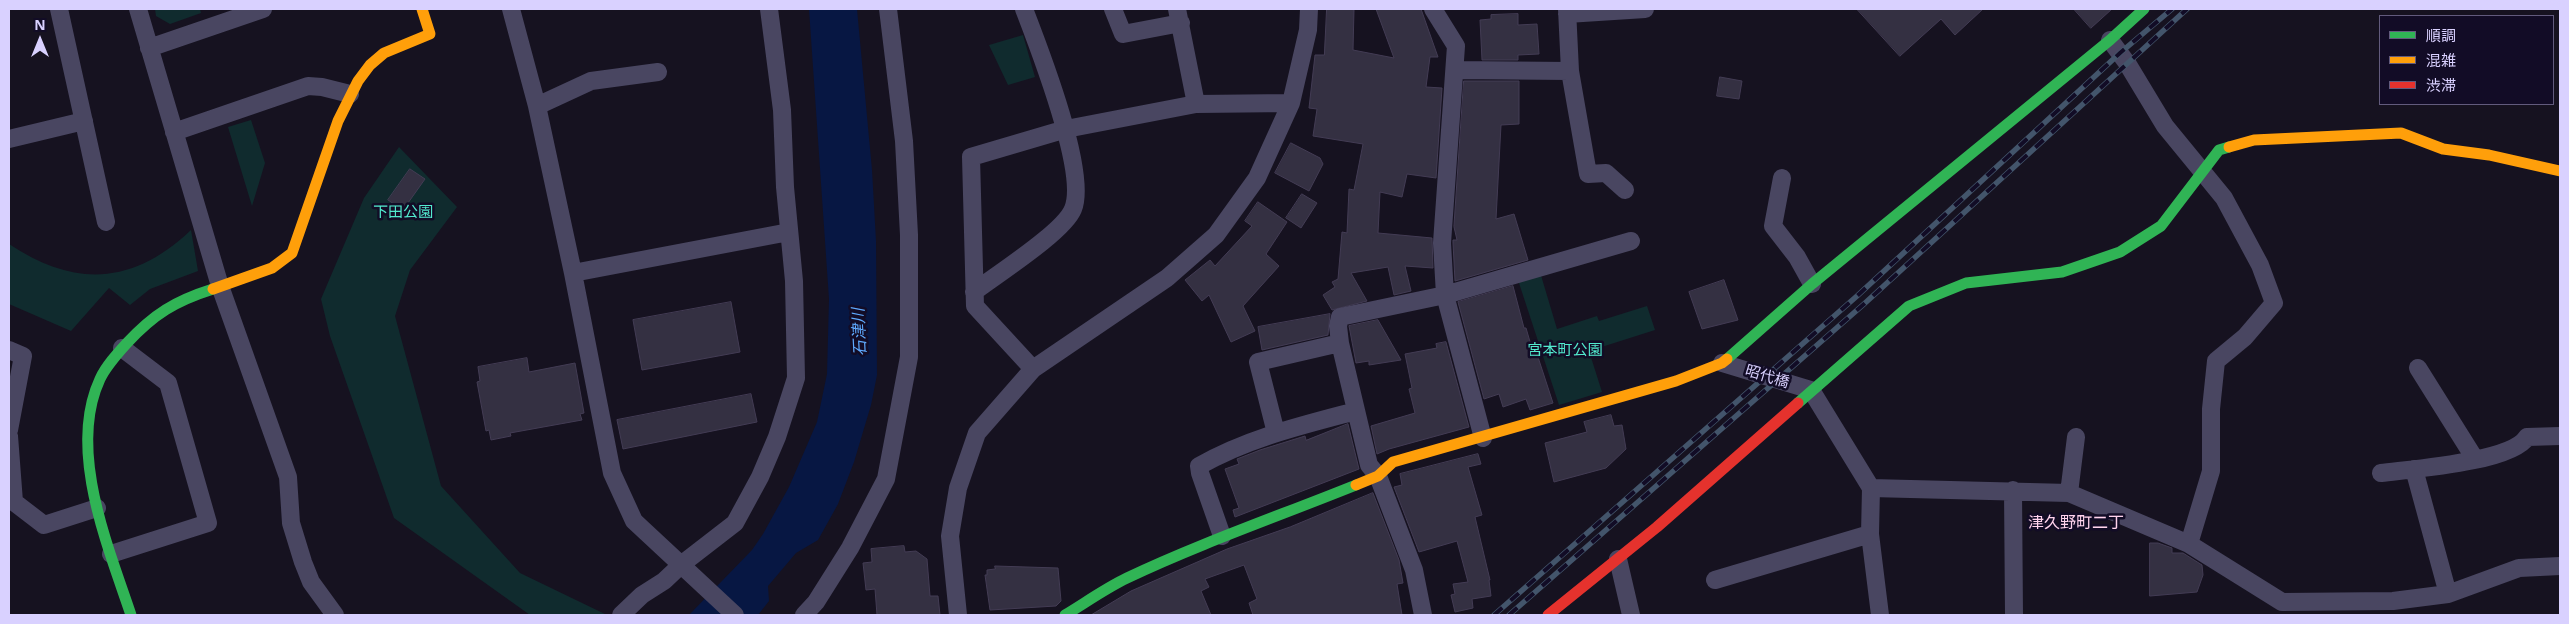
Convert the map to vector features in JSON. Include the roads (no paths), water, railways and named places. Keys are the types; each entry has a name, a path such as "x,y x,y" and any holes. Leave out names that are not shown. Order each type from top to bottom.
{"street":[{"path":"59,9 106,222"},
{"path":"138,9 220,286 288,477 291,523 303,562 311,582 335,615"},
{"path":"149,48 264,9"},
{"path":"131,615 97,508 88,458 92,403 99,380 109,362 148,322 182,299 269,270 292,252 350,94 362,73 384,54 430,34 422,9"},
{"path":"511,9 537,106 573,273 612,473 634,521 735,615"},
{"path":"621,615 642,595 686,568 735,523 760,477 787,410 796,378 794,281 785,187 782,110 769,9"},
{"path":"804,615 816,602 850,548 886,479 909,357 910,235 904,141 888,9"},
{"path":"974,292 1059,228 1073,210 1076,189 1066,129 1024,9"},
{"path":"1113,9 1123,34 1179,16 1196,104"},
{"path":"958,615 950,536 958,488 977,433 1033,369 1167,278 1216,235 1257,178 1291,102 1308,30 1309,9"},
{"path":"1433,9 1456,46 1442,243 1445,295 1484,438"},
{"path":"1625,190 1606,173 1588,174 1570,71 1567,12 1646,9"},
{"path":"1065,615 1125,579 1222,536 1378,476 1393,462 1484,438 1676,381 1722,363 1812,284 2110,40 2144,9"},
{"path":"2110,40 2127,63 2165,126 2224,198 2244,232 2260,265 2274,303 2245,337 2216,361 2211,409 2211,471 2189,544"},
{"path":"1455,70 1570,71"},
{"path":"537,106 591,81 658,72"},
{"path":"174,132 308,86 322,87 350,94"},
{"path":"1033,369 975,306 971,157 1066,129 1196,104 1291,102"},
{"path":"9,138 84,121"},
{"path":"1548,615 1566,608 1618,558 1909,306 1966,283 2062,272 2120,252 2161,226 2219,150 2254,140 2401,133 2443,149 2489,155 2560,171"},
{"path":"1782,178 1773,226 1797,257 1812,284"},
{"path":"573,273 790,232"},
{"path":"1423,615 1414,570 1378,476 1369,464 1340,343 1338,326 1340,317 1445,295 1631,241"},
{"path":"1276,432 1258,362 1340,343"},
{"path":"111,554 208,523 168,383 122,348"},
{"path":"9,350 23,356 9,430"},
{"name":"昭代橋","path":"1722,363 1811,390"},
{"path":"2418,368 2475,459"},
{"path":"1811,390 1871,488 1870,534 1880,615"},
{"path":"1222,536 1200,473 1200,466 1219,455 1276,432 1356,411"},
{"path":"9,436 14,502 44,525 97,508"},
{"path":"2381,473 2492,457 2522,446 2527,437 2560,436"},
{"path":"2069,493 2076,437"},
{"path":"2414,469 2448,594"},
{"path":"1871,488 2014,490 2069,493 2189,544 2282,602 2393,601 2448,594 2519,568 2560,566"},
{"path":"2014,490 2014,615"},
{"path":"1714,580 1870,534"},
{"path":"1618,558 1631,615"}],"water":[{"name":"石津川","path":"809,9 857,9 872,170 876,241 877,375 871,405 854,462 838,504 818,540 796,553 768,586 769,601 758,615 689,615 752,550 763,534 789,487 817,422 827,374 829,299"}],"railway":[{"path":"1494,615 1857,296 2120,53 2172,9"},
{"path":"1509,615 1864,304 2187,9"}],"district":[{"name":"津久野町二丁","path":"2076,523"}],"park label":[{"name":"下田公園","path":"403,213"},
{"name":"宮本町公園","path":"1565,351"}]}
